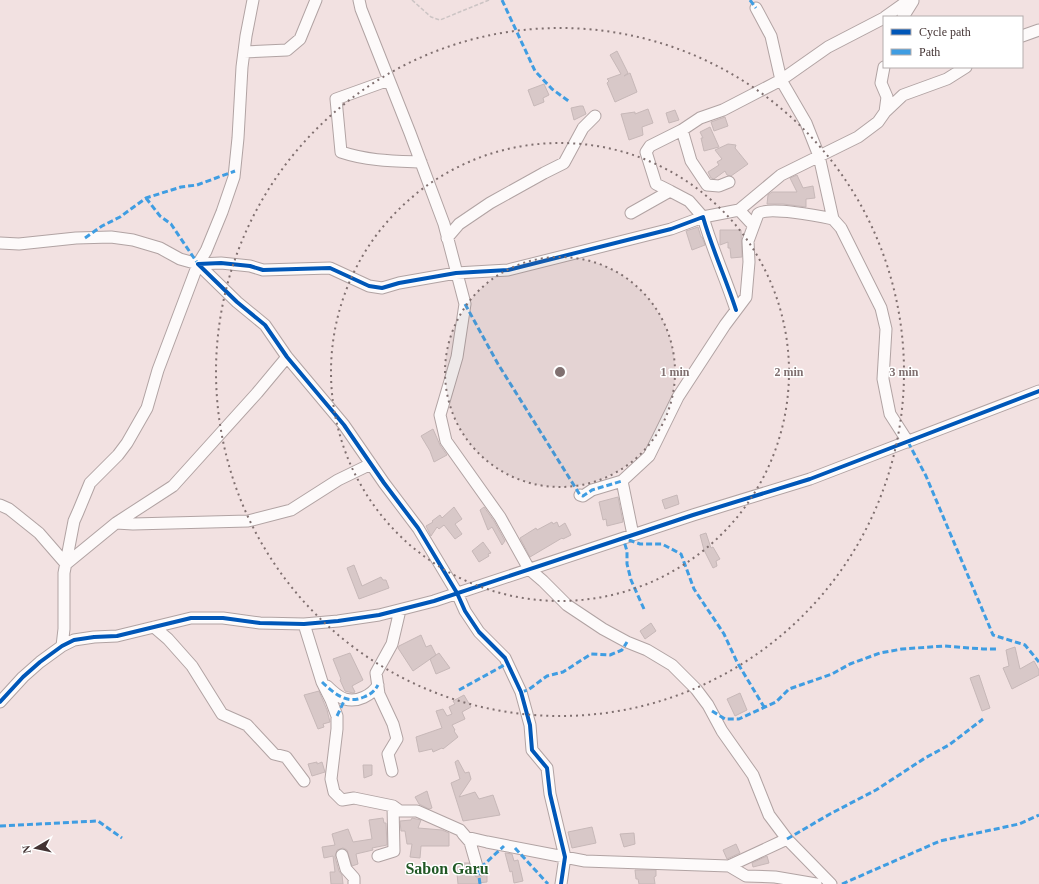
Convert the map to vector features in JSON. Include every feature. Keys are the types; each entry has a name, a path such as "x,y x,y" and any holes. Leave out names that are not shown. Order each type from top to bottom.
{"street":[{"path":"62,646 64,573 74,521 90,483 118,455 127,443 147,408 158,370 198,264 212,238 234,176 244,52 253,0"},
{"path":"244,52 287,50 300,39 316,0"},
{"path":"359,0 361,9 421,162 447,238 465,304 457,357 440,415 446,441 500,517 529,569 567,605 603,629 627,642 647,650 672,665 696,689 708,705 722,731 753,775 769,814 787,839 831,884"},
{"path":"886,16 909,0"},
{"path":"904,16 913,0"},
{"path":"756,8 771,36 781,80 806,123 820,156 833,219 841,228 881,308 886,329 883,379 890,414 908,442"},
{"path":"736,310 727,282 712,246 703,217 689,201 656,184 646,152 650,146 682,130 700,118 723,110 781,80 828,47 883,18"},
{"path":"1023,36 1039,30"},
{"path":"884,68 881,83 887,97 885,112"},
{"path":"0,242 19,244 76,238 111,237 133,240 160,248 180,258 198,264 221,263 250,266 263,270 330,268 369,286 382,288 399,283 456,273 508,270 671,229 703,217 739,210 781,175 858,137 878,122 885,112 903,95 947,79 964,68"},
{"path":"389,80 336,99 341,152 359,158 421,162"},
{"path":"447,238 459,224 490,203 564,163 584,128 595,116"},
{"path":"682,130 691,161 707,185 719,186 729,182"},
{"path":"631,213 670,191"},
{"path":"739,210 754,225"},
{"path":"580,495 583,496 592,490 622,481 649,456 678,397 725,325 746,297 749,262 748,241 758,214 761,211 769,210 810,214 833,219"},
{"path":"198,264 237,302 265,325 287,357 344,425 384,483 418,528 457,593 465,611 479,632 505,658 520,690 530,725 532,750 547,768 550,794 565,858 561,884"},
{"path":"66,564 116,523 173,486 258,393 287,357"},
{"path":"0,702 23,677 62,646 74,640 117,636 191,618 222,618 260,623 304,624 338,622 400,610 434,601 633,535 810,479 1039,391"},
{"path":"116,523 134,524 248,521 291,510 338,480 371,464"},
{"path":"622,481 633,535"},
{"path":"0,506 9,509 39,533 66,564"},
{"path":"392,771 388,754 397,739 393,724 379,694 376,673 392,644 400,610"},
{"path":"304,624 322,682 337,716 337,729 331,779 334,792 342,800 354,798 393,806 400,811 417,811 460,830 466,836 487,842 585,861 729,866 787,839"},
{"path":"154,627 168,639 192,666 222,714 247,725 274,754 286,757 304,781"},
{"path":"322,682 337,695 345,699 358,700 374,692 378,685"},
{"path":"337,716 345,699"},
{"path":"378,856 394,851 393,806"},
{"path":"460,830 470,842 478,870"},
{"path":"342,855 346,869 354,878 354,884"},
{"path":"729,866 746,876 775,877 816,884"}],"path":[{"path":"412,0 431,17 440,20 489,0"}],"building":[{"path":"617,51 628,73 624,76 630,73 637,92 615,102 607,83 609,81 607,79 621,74 610,55"},
{"path":"544,84 549,95 543,98 544,102 534,106 528,90"},
{"path":"583,106 586,114 574,120 571,108"},
{"path":"648,109 653,123 642,127 643,135 629,140 621,114 635,112 635,114"},
{"path":"675,110 679,120 669,123 666,113"},
{"path":"725,117 728,126 714,131 711,122"},
{"path":"710,127 719,147 704,151 701,138 703,138 700,132"},
{"path":"728,144 736,145 735,148 748,164 731,176 727,175 725,171 714,179 711,178 708,172 719,165 717,162 722,159 715,150"},
{"path":"797,175 803,188 813,186 815,198 806,199 806,207 783,204 767,204 768,195 772,192 797,192 790,178"},
{"path":"698,227 705,245 692,250 686,231"},
{"path":"720,230 741,230 742,257 731,258 728,242 720,245"},
{"path":"433,429 440,445 447,455 434,462 430,451 421,436"},
{"path":"677,495 679,504 665,509 662,500"},
{"path":"618,497 623,522 607,526 606,519 603,520 599,502"},
{"path":"454,507 462,519 455,524 462,534 455,539 444,525 439,529 437,527 431,536 426,526 440,515 442,518"},
{"path":"484,507 505,541 502,545 492,527 488,530 480,510"},
{"path":"552,522 553,524 557,522 559,527 565,523 571,535 563,539 562,538 530,557 520,538 536,528 537,530"},
{"path":"706,533 711,548 713,547 720,559 716,561 717,566 713,568 704,550 700,535"},
{"path":"483,542 491,553 479,562 472,551"},
{"path":"354,565 362,586 381,577 383,580 386,580 389,588 359,599 347,568"},
{"path":"651,623 656,631 645,639 640,631"},
{"path":"421,635 426,647 431,645 436,655 413,671 398,648 399,646"},
{"path":"1015,647 1020,669 1034,661 1039,670 1039,675 1012,689 1003,668 1009,666 1006,650"},
{"path":"350,653 363,680 352,686 355,692 353,693 345,691 333,659"},
{"path":"439,653 450,668 436,674 430,659"},
{"path":"979,675 990,708 982,711 970,678"},
{"path":"319,691 330,722 323,724 324,727 318,729 304,695"},
{"path":"740,693 747,710 735,716 727,699"},
{"path":"464,695 471,707 462,712 465,719 452,725 458,737 443,749 442,748 433,752 432,749 419,752 416,737 442,728 436,711 443,709 447,716 452,714 449,707 455,704 453,701"},
{"path":"458,760 465,773 469,772 471,779 459,797 475,792 479,799 493,795 500,815 463,821 451,783 460,779 455,762"},
{"path":"317,762 317,764 322,762 325,772 312,776 308,764"},
{"path":"363,765 372,765 372,775 364,778"},
{"path":"427,791 432,808 429,809 419,804 415,797"},
{"path":"383,818 384,823 386,823 387,845 372,848 373,850 356,854 358,864 352,866 347,850 343,848 337,850 335,857 339,871 342,875 343,884 331,884 330,872 335,872 333,856 324,858 322,847 335,845 332,834 348,829 353,842 372,839 369,820"},
{"path":"412,818 421,820 418,828 442,830 449,833 449,846 421,846 420,858 410,857 412,844 407,844 405,831 401,831 400,821 411,820"},
{"path":"592,827 596,843 572,848 568,832"},
{"path":"634,833 635,844 624,847 620,834"},
{"path":"736,844 740,853 727,859 723,850"},
{"path":"505,853 512,854 514,861 518,860 523,881 514,883 512,871 510,872"},
{"path":"767,856 769,863 753,867 752,863"},
{"path":"469,863 471,872 476,877 487,874 487,882 478,884 458,884 456,864"},
{"path":"635,870 656,870 656,876 654,877 655,884 639,884 638,879 636,879"}],"marked path":[{"path":"502,0 535,71 552,89 570,102"},
{"path":"750,0 756,8"},
{"path":"85,238 102,226 120,217 146,198 181,187 197,185 235,171"},
{"path":"146,198 160,216 171,224 198,264"},
{"path":"465,304 498,364 580,495 583,496 592,490 622,481"},
{"path":"908,442 926,476 993,635 1025,645 1039,662"},
{"path":"644,609 631,580 627,564 627,551 623,538 640,544 662,544 681,554 694,589 724,634 737,662 764,707"},
{"path":"521,692 528,690 547,676 563,672 591,654 610,655 622,650 627,642"},
{"path":"712,711 725,719 739,719 776,702 789,689 832,674 850,664 880,653 902,649 945,646 996,649"},
{"path":"459,690 508,663"},
{"path":"322,682 336,694 352,700 369,695 378,685"},
{"path":"337,716 345,699"},
{"path":"787,839 876,790 925,758 949,745 983,719"},
{"path":"842,884 940,841 1019,824 1039,815"},
{"path":"0,826 98,821 122,838"},
{"path":"480,884 478,870 504,846"},
{"path":"515,848 548,884"}],"cycle path":[{"path":"561,884 565,857 550,794 547,768 532,750 530,725 521,692 505,658 479,632 465,611 457,593 418,528 384,483 344,425 287,357 265,325 237,302 198,264 221,263 250,266 263,270 330,268 369,286 382,288 399,283 456,273 508,270 671,229 703,217 736,310"},
{"path":"0,702 23,677 40,662 62,646 74,640 117,636 191,618 223,618 260,623 304,624 338,621 379,615 434,601 693,515 810,479 1039,391"}],"district":[{"name":"Sabon Garu","path":"447,868"}]}
